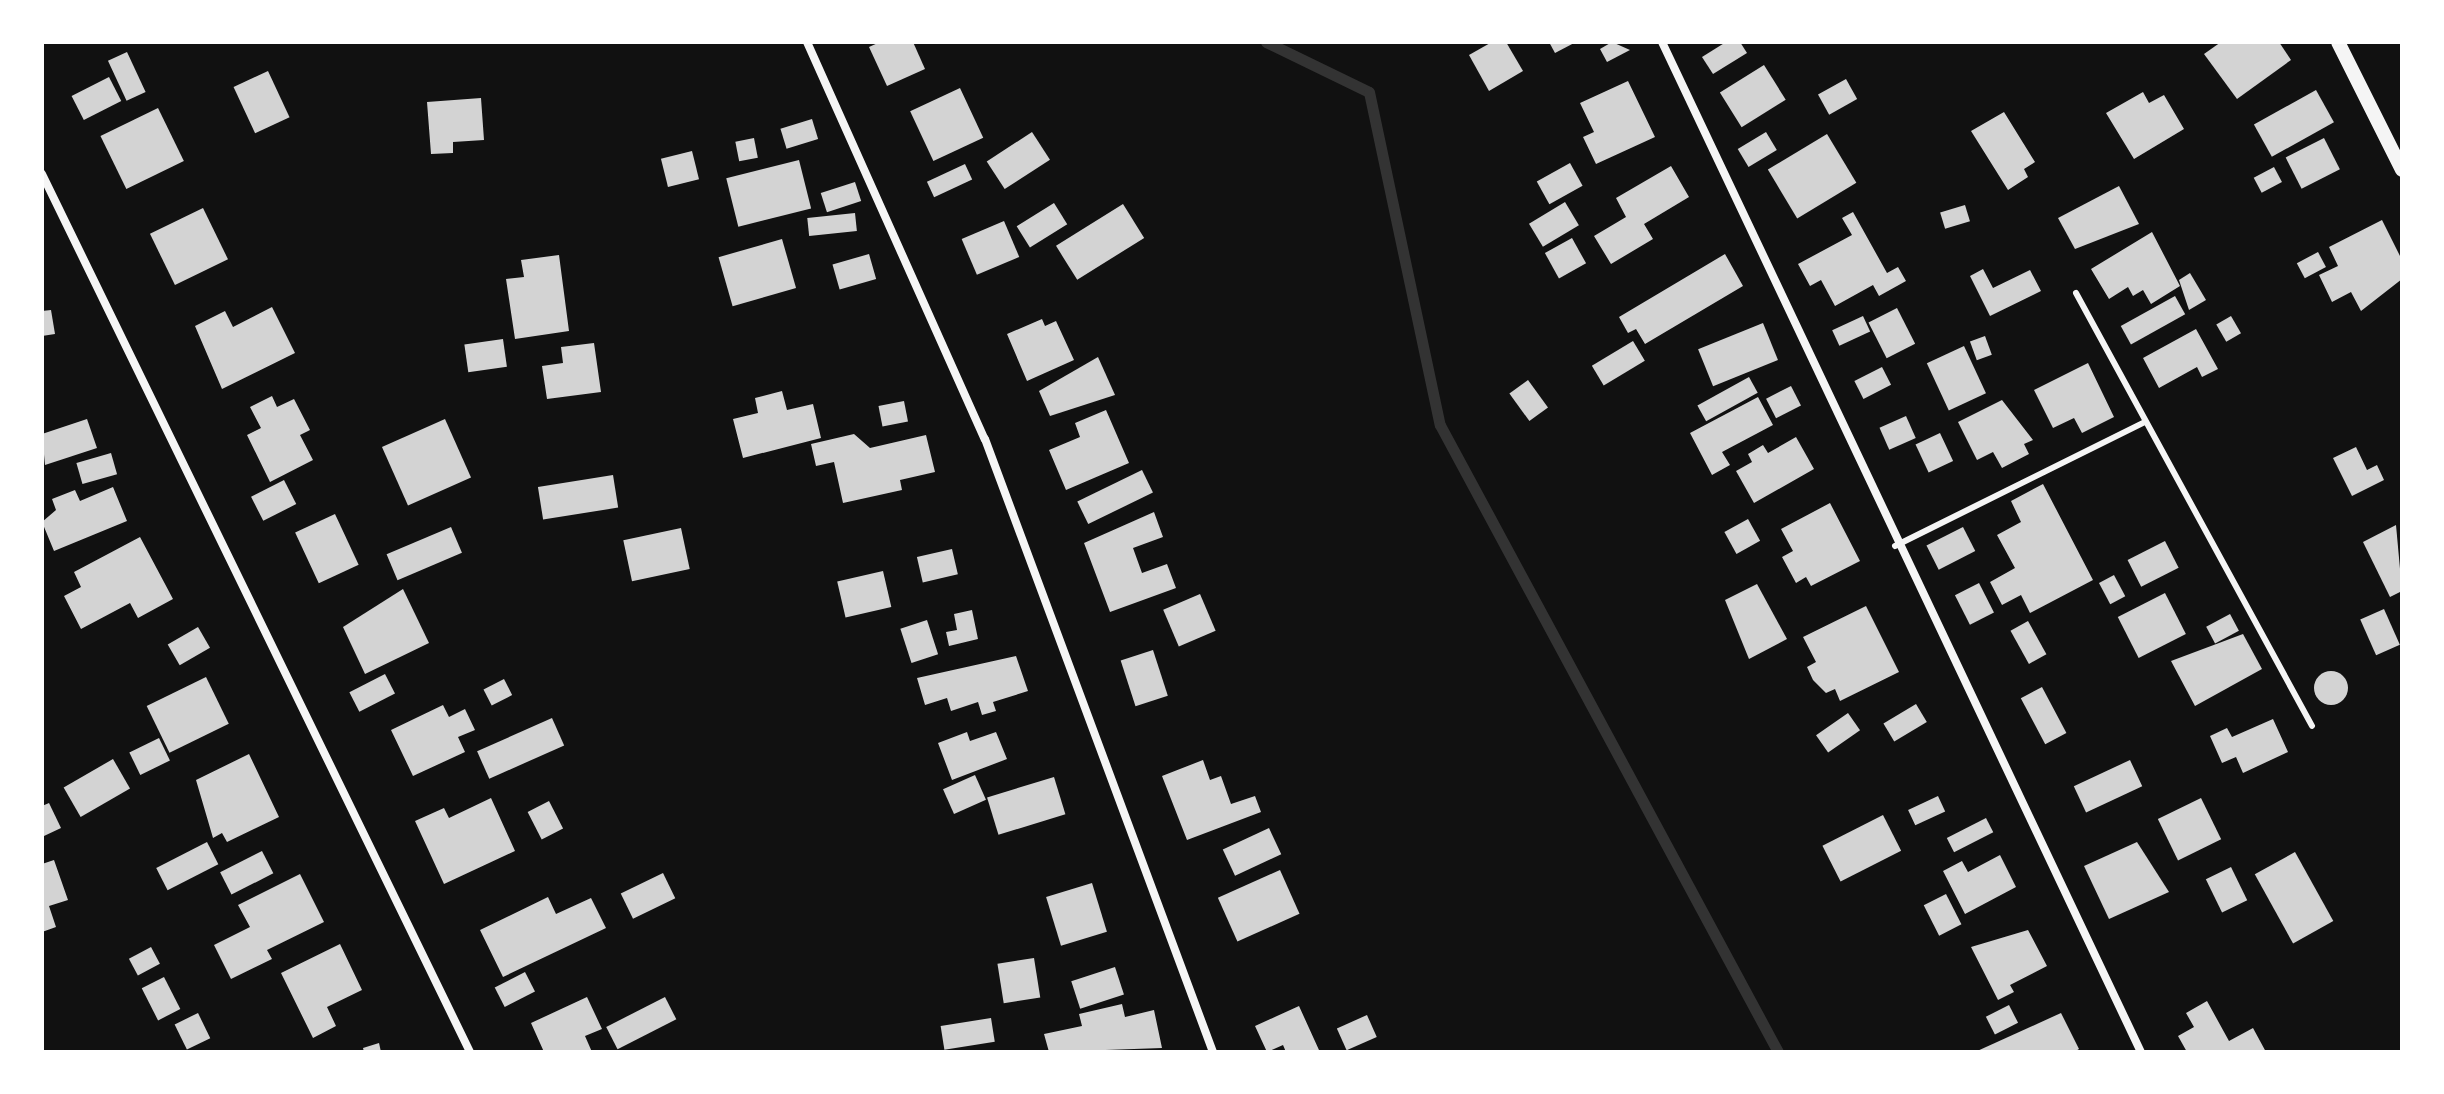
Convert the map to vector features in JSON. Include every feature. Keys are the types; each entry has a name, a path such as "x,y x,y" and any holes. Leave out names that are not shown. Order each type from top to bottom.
{"street":[{"path":"807,42 985,439 1213,1052"},
{"path":"1662,42 1895,546 2141,1052"},
{"path":"2338,42 2402,170"},
{"path":"42,174 470,1052"}],"lane":[{"path":"2076,293 2143,423 2312,726"},
{"path":"1895,546 2143,423"}],"building":[{"path":"880,42 913,42 925,69 887,86 869,47"},
{"path":"1492,42 1506,42 1523,71 1489,91 1469,55"},
{"path":"1549,42 1576,42 1555,53"},
{"path":"1612,42 1630,50 1607,62 1600,49"},
{"path":"1726,42 1740,42 1747,53 1713,74 1702,57"},
{"path":"2221,42 2279,42 2291,60 2237,99 2204,54"},
{"path":"127,52 146,92 127,101 108,61"},
{"path":"1764,65 1786,100 1742,127 1720,93"},
{"path":"268,71 290,117 255,133 234,87"},
{"path":"109,77 121,101 84,120 72,96"},
{"path":"1846,79 1857,99 1829,115 1818,95"},
{"path":"1628,81 1655,137 1596,164 1583,137 1594,132 1580,103"},
{"path":"960,88 983,138 933,161 910,111"},
{"path":"2316,90 2334,122 2272,157 2254,124"},
{"path":"2143,92 2149,103 2164,95 2184,129 2134,159 2106,113"},
{"path":"481,98 484,140 453,142 453,153 431,154 427,102"},
{"path":"158,108 184,161 126,189 100,136"},
{"path":"2004,112 2035,162 2024,169 2028,177 2008,190 1971,131"},
{"path":"812,119 818,139 787,149 780,129"},
{"path":"1032,132 1050,160 1005,189 987,161"},
{"path":"1766,132 1777,150 1749,167 1738,149"},
{"path":"1827,134 1856,183 1797,218 1768,170"},
{"path":"754,138 758,158 739,161 735,142"},
{"path":"2324,138 2340,169 2302,189 2286,158"},
{"path":"692,151 699,179 668,187 661,159"},
{"path":"799,160 811,209 738,227 726,178"},
{"path":"1570,163 1583,186 1549,204 1537,181"},
{"path":"965,164 972,179 934,197 927,182"},
{"path":"1671,166 1689,197 1644,224 1653,239 1611,264 1594,236 1626,217 1616,198"},
{"path":"2274,167 2282,182 2262,193 2254,178"},
{"path":"855,182 861,201 827,212 821,193"},
{"path":"2119,186 2139,224 2075,249 2058,218"},
{"path":"1565,202 1579,225 1543,247 1529,224"},
{"path":"1054,203 1067,224 1030,248 1017,226"},
{"path":"1123,204 1144,238 1077,280 1056,246"},
{"path":"1965,205 1970,221 1945,229 1940,213"},
{"path":"203,208 228,259 175,285 150,234"},
{"path":"1853,212 1887,273 1898,267 1906,281 1879,296 1873,285 1835,306 1821,280 1810,286 1798,264 1852,235 1842,218"},
{"path":"855,213 857,231 809,236 807,218"},
{"path":"2382,220 2402,260 2402,279 2361,311 2351,292 2332,302 2319,275 2338,266 2329,247"},
{"path":"1004,221 1019,257 977,275 962,239"},
{"path":"2152,232 2180,286 2151,304 2143,290 2133,296 2128,287 2109,299 2091,269"},
{"path":"1572,238 1586,263 1559,278 1545,253"},
{"path":"782,239 796,288 733,306 719,257"},
{"path":"2318,252 2326,267 2305,278 2297,263"},
{"path":"869,254 876,279 840,289 832,264"},
{"path":"1725,254 1743,286 1645,344 1636,329 1628,333 1619,317"},
{"path":"559,255 569,331 515,339 506,279 524,277 521,260"},
{"path":"1983,269 1993,288 2030,270 2041,291 1990,316 1970,276"},
{"path":"2190,273 2206,300 2189,310 2179,280"},
{"path":"2175,296 2185,314 2131,344 2121,326"},
{"path":"272,307 295,353 222,389 195,326 225,311 233,327"},
{"path":"1897,308 1915,344 1887,358 1868,323"},
{"path":"51,310 55,334 42,336 42,311"},
{"path":"1863,316 1870,331 1839,346 1832,330"},
{"path":"2231,316 2241,333 2226,342 2216,324"},
{"path":"1042,319 1045,326 1056,321 1074,360 1027,381 1007,334"},
{"path":"1763,323 1778,360 1713,386 1698,349"},
{"path":"2196,329 2218,369 2202,377 2197,367 2159,388 2143,358"},
{"path":"1985,336 1992,355 1977,360 1970,341"},
{"path":"503,339 507,367 468,372 464,344"},
{"path":"1633,341 1645,361 1604,385 1592,366"},
{"path":"594,343 601,392 547,399 542,366 563,363 561,347"},
{"path":"1964,346 1986,393 1949,410 1927,363"},
{"path":"1098,357 1115,395 1050,416 1039,391"},
{"path":"2088,363 2114,417 2082,433 2074,418 2053,428 2034,390"},
{"path":"1882,367 1891,385 1863,399 1854,381"},
{"path":"1749,377 1758,393 1706,421 1697,406"},
{"path":"1528,380 1548,408 1529,421 1509,394"},
{"path":"1791,386 1801,406 1776,418 1766,399"},
{"path":"782,391 787,410 813,404 821,438 743,458 733,419 758,413 755,398"},
{"path":"272,396 277,407 294,399 310,430 300,435 313,460 270,482 247,435 261,428 250,407"},
{"path":"1758,397 1773,425 1722,452 1730,465 1712,475 1690,433"},
{"path":"2002,400 2033,440 2024,444 2029,454 2002,468 1993,452 1977,460 1958,422"},
{"path":"904,401 908,422 882,427 878,406"},
{"path":"1106,410 1129,463 1066,490 1049,450 1080,437 1075,423"},
{"path":"1906,416 1916,438 1889,450 1880,428"},
{"path":"87,419 97,448 45,465 42,434"},
{"path":"445,419 471,477 408,506 382,447"},
{"path":"1940,433 1953,461 1929,473 1916,444"},
{"path":"854,434 870,448 926,435 935,472 900,480 902,490 843,503 834,462 816,466 811,444"},
{"path":"1796,437 1814,469 1754,503 1736,471 1752,462 1748,454 1763,445 1768,453"},
{"path":"2356,447 2367,470 2377,465 2384,480 2352,496 2333,458"},
{"path":"111,453 117,474 82,484 76,463"},
{"path":"1142,470 1153,492 1088,524 1077,502"},
{"path":"613,475 618,508 543,519 538,487"},
{"path":"284,480 296,504 263,521 251,497"},
{"path":"2043,484 2093,580 2030,613 2021,595 2002,605 1990,582 2015,568 1997,535 2021,522 2011,501"},
{"path":"113,487 127,521 54,551 42,522 56,510 52,499 75,490 80,501"},
{"path":"1830,503 1860,561 1811,586 1806,577 1796,583 1782,557 1793,551 1781,529"},
{"path":"1154,512 1163,537 1133,548 1142,573 1167,564 1176,588 1110,612 1084,543"},
{"path":"335,514 359,565 319,583 295,533"},
{"path":"1748,519 1760,541 1737,554 1724,532"},
{"path":"2396,525 2402,591 2390,597 2363,542"},
{"path":"451,527 462,553 398,580 387,554"},
{"path":"1963,527 1975,551 1939,570 1926,546"},
{"path":"681,528 690,569 632,581 623,540"},
{"path":"140,537 173,599 138,618 130,603 81,629 64,596 81,587 74,572"},
{"path":"2165,541 2179,568 2141,587 2128,560"},
{"path":"952,549 958,574 923,582 917,557"},
{"path":"883,571 891,607 846,618 837,582"},
{"path":"2114,575 2125,596 2110,604 2099,583"},
{"path":"1979,583 1994,612 1970,625 1955,595"},
{"path":"1757,584 1787,639 1749,659 1725,600"},
{"path":"403,589 429,643 365,674 343,627"},
{"path":"2165,593 2186,634 2139,658 2118,617"},
{"path":"1200,594 1216,631 1179,646 1163,610"},
{"path":"1866,606 1899,672 1840,701 1835,689 1826,693 1813,680 1807,667 1816,662 1803,637"},
{"path":"2384,609 2400,645 2376,655 2360,620"},
{"path":"972,610 978,639 949,646 946,632 957,630 954,614"},
{"path":"2230,614 2239,631 2215,643 2206,627"},
{"path":"927,620 938,654 911,663 900,629"},
{"path":"2028,621 2046,654 2029,664 2011,631"},
{"path":"198,627 210,648 180,665 168,644"},
{"path":"2243,634 2262,669 2195,706 2171,661"},
{"path":"1153,650 1168,696 1135,706 1121,661"},
{"path":"1016,656 1028,691 993,702 996,711 982,715 978,702 951,711 947,698 925,705 917,678"},
{"path":"2331,671 2343,676 2348,688 2343,700 2331,705 2319,700 2314,688 2319,676"},
{"path":"385,674 395,694 359,712 349,692"},
{"path":"206,677 229,724 169,753 147,706"},
{"path":"504,679 512,695 492,705 484,689"},
{"path":"2042,687 2066,733 2045,744 2021,698"},
{"path":"1916,704 1927,722 1894,742 1883,724"},
{"path":"443,705 449,717 465,709 475,730 458,737 465,752 413,776 391,730"},
{"path":"1848,713 1860,730 1828,753 1816,735"},
{"path":"552,718 564,745 489,779 477,751"},
{"path":"2273,719 2288,752 2243,773 2236,757 2222,763 2210,736 2227,728 2232,737"},
{"path":"967,732 970,741 996,732 1007,759 952,780 938,743"},
{"path":"159,738 170,760 140,775 129,752"},
{"path":"249,754 279,817 227,842 222,833 213,838 196,780"},
{"path":"113,759 130,788 81,817 64,788"},
{"path":"1203,760 1210,780 1221,776 1231,804 1255,796 1261,812 1187,840 1162,776"},
{"path":"2130,760 2142,786 2086,812 2074,786"},
{"path":"975,775 986,800 954,814 943,789"},
{"path":"1054,777 1065,814 998,835 987,797"},
{"path":"1938,796 1945,811 1915,825 1908,810"},
{"path":"491,798 515,851 444,884 415,821 444,808 449,818"},
{"path":"2201,798 2221,839 2178,860 2158,819"},
{"path":"549,801 563,829 542,840 528,812"},
{"path":"49,803 61,828 44,836 42,806"},
{"path":"1883,815 1901,851 1841,882 1822,846"},
{"path":"1986,818 1993,832 1954,852 1947,838"},
{"path":"1269,828 1281,854 1235,876 1223,850"},
{"path":"207,842 218,864 168,890 156,868"},
{"path":"2137,842 2169,892 2109,919 2084,866"},
{"path":"262,851 273,873 231,895 220,872"},
{"path":"2295,852 2333,921 2293,943 2255,874"},
{"path":"2000,855 2016,887 1965,914 1943,871 1962,861 1968,872"},
{"path":"54,860 68,900 49,906 56,927 42,932 42,864"},
{"path":"2231,867 2247,900 2222,913 2206,879"},
{"path":"1280,870 1300,914 1237,942 1218,898"},
{"path":"663,873 675,898 633,919 621,894"},
{"path":"300,874 324,922 267,950 272,959 231,979 214,945 250,927 238,905"},
{"path":"1092,883 1107,932 1061,946 1046,897"},
{"path":"1946,894 1961,924 1939,936 1924,905"},
{"path":"548,897 556,914 591,898 606,928 503,977 480,930"},
{"path":"2028,930 2047,966 2010,985 2014,992 1998,1000 1971,947"},
{"path":"340,944 362,990 327,1007 336,1026 313,1038 281,973"},
{"path":"151,947 160,964 138,976 129,959"},
{"path":"1034,958 1040,998 1004,1003 997,964"},
{"path":"1115,967 1124,995 1080,1009 1071,981"},
{"path":"525,972 535,992 505,1007 495,987"},
{"path":"164,977 180,1009 158,1020 142,988"},
{"path":"587,997 602,1029 585,1036 592,1052 544,1052 531,1023"},
{"path":"665,997 676,1019 618,1049 606,1027"},
{"path":"2207,1001 2229,1041 2253,1028 2266,1052 2187,1052 2178,1036 2194,1027 2186,1013"},
{"path":"1122,1004 1125,1017 1154,1010 1162,1048 1049,1052 1044,1034 1082,1026 1079,1014"},
{"path":"2009,1005 2018,1023 1995,1035 1986,1017"},
{"path":"1299,1006 1319,1050 1286,1052 1283,1045 1267,1052 1255,1026"},
{"path":"198,1013 210,1038 187,1050 175,1024"},
{"path":"2061,1013 2079,1049 2074,1052 1975,1052"},
{"path":"1367,1015 1377,1037 1347,1050 1337,1028"},
{"path":"991,1018 995,1042 944,1050 941,1026"},
{"path":"379,1043 381,1052 364,1052 363,1048"}],"waterway":[{"path":"1266,42 1369,92 1440,425 1778,1052"}]}
